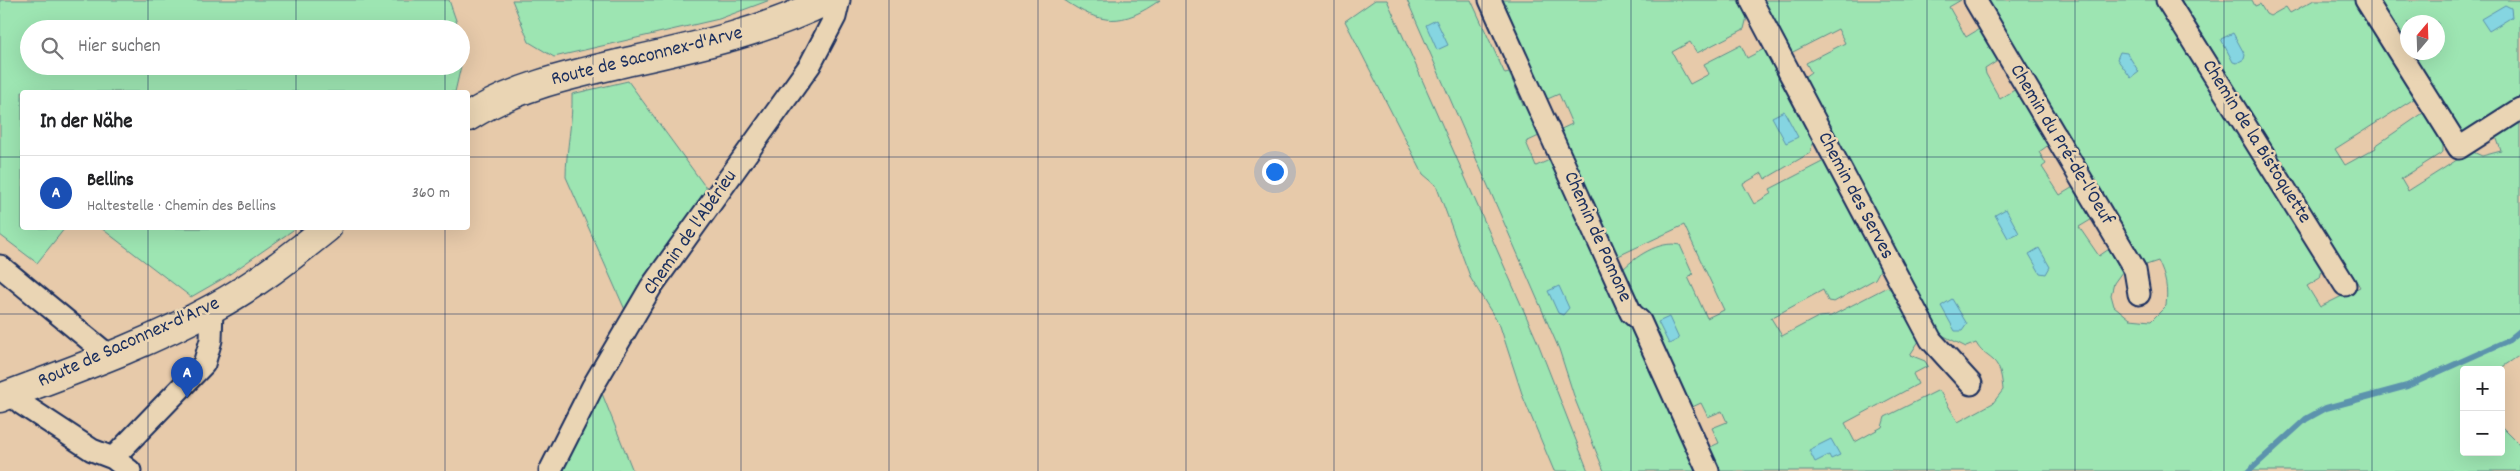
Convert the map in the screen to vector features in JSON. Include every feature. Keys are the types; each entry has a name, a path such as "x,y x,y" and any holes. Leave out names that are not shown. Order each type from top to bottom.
{"street":[{"name":"Route de Saconnex-d'Arve","path":"470,116 491,103 543,84 728,38 786,20 828,0"},
{"name":"Chemin de l'Abérieu","path":"550,471 593,386 651,287 810,65 835,17 839,0"},
{"name":"Chemin de Pomone","path":"1490,0 1631,313 1640,321 1708,471"},
{"name":"Chemin des Serves","path":"1751,0 1931,340 1971,384"},
{"name":"Chemin du Pré-de-l'Oeuf","path":"1974,0 2135,270 2139,294"},
{"name":"Chemin de la Bistoquette","path":"2167,0 2345,285"},
{"path":"2366,0 2459,148 2520,109"},
{"name":"Route de Saconnex-d'Arve","path":"6,396 108,355 212,309 276,269 325,230"},
{"path":"0,266 108,355"},
{"path":"113,458 204,364 211,340 212,309"},
{"path":"6,396 22,404 92,450 113,458 130,471"}],"green space":[{"path":"0,0 449,0 456,20 20,20 20,75 459,75 455,90 20,90 20,230 63,230 37,263 0,235"},
{"path":"512,0 770,0 719,19 554,57 529,42"},
{"path":"1064,0 1160,0 1134,15 1112,20 1089,14"},
{"path":"1375,0 1387,0 1538,343 1588,471 1554,471 1523,397 1500,326 1471,279 1436,185 1423,174 1345,21"},
{"path":"1407,0 1471,0 1505,74 1509,73 1523,105 1526,104 1540,132 1539,136 1526,142 1536,166 1554,158 1636,324 1700,471 1604,471 1576,402 1559,349"},
{"path":"1499,0 1738,0 1747,17 1744,29 1697,53 1690,42 1672,52 1690,84 1709,74 1704,64 1741,45 1747,58 1764,49 1813,142 1810,153 1765,179 1762,173 1743,184 1754,204 1772,193 1770,189 1824,161 1881,268 1875,279 1834,302 1828,301 1823,290 1771,318 1782,336 1818,317 1831,316 1887,287 1896,293 1919,341 1910,355 1925,361 1928,366 1913,374 1918,384 1845,423 1855,442 1882,427 1885,417 1939,390 1958,422 1993,403 2003,390 2002,378 1996,363 1976,343 1966,347 1938,333 1801,79 1811,72 1806,63 1845,43 1838,29 1789,54 1760,0 1961,0 1949,7 1966,37 1981,28 1999,60 1985,69 2000,99 2016,89 2050,144 2039,152 2046,164 2042,167 2060,195 2075,186 2094,218 2079,227 2099,256 2109,249 2122,272 2114,283 2111,295 2114,306 2130,319 2151,321 2166,306 2166,283 2158,261 2146,265 1986,0 2157,0 2323,266 2320,278 2307,286 2320,307 2360,287 2181,0 2252,0 2255,6 2260,4 2266,14 2270,16 2286,7 2290,13 2314,0 2357,0 2417,97 2335,149 2345,165 2376,148 2375,146 2426,111 2443,137 2443,152 2401,179 2408,191 2471,151 2482,156 2501,151 2496,136 2520,121 2520,355 2504,366 2460,366 2460,456 2505,456 2505,430 2520,445 2520,471 1719,471 1706,449 1719,443 1712,428 1727,422 1722,411 1708,417 1701,403 1688,409 1621,271 1640,255 1656,247 1672,244 1680,245 1693,274 1688,277 1707,318 1724,310 1684,225 1614,258 1557,131 1572,124 1559,94 1543,101"},
{"path":"2372,0 2520,0 2520,104 2468,133 2457,130 2411,60 2445,60 2445,15 2400,15 2400,43"},
{"path":"628,81 704,185 711,190 626,312 566,177 572,94"},
{"path":"104,230 293,230 224,278 191,297"},
{"path":"601,391 633,471 559,471"}],"water":[{"path":"2505,5 2511,8 2512,17 2489,31 2481,19"},
{"path":"1436,20 1448,45 1437,50 1426,25"},
{"path":"2233,33 2245,55 2244,59 2237,63 2233,62 2221,39"},
{"path":"2120,52 2127,53 2139,72 2131,78 2117,59"},
{"path":"1784,111 1798,137 1786,143 1772,117"},
{"path":"2006,209 2019,233 2008,238 1995,215"},
{"path":"2039,248 2050,267 2046,274 2040,273 2029,254"},
{"path":"1559,286 1569,308 1563,315 1558,313 1548,291"},
{"path":"1952,299 1967,324 1962,331 1955,331 1941,306"},
{"path":"1669,317 1679,339 1669,344 1658,322"},
{"path":"1831,439 1840,455 1831,459 1829,455 1815,462 1809,450"}],"waterway":[{"path":"2249,471 2306,419 2326,408 2407,386 2509,340 2520,331"}],"place":[{"name":"Bellins","path":"187,398"}]}
